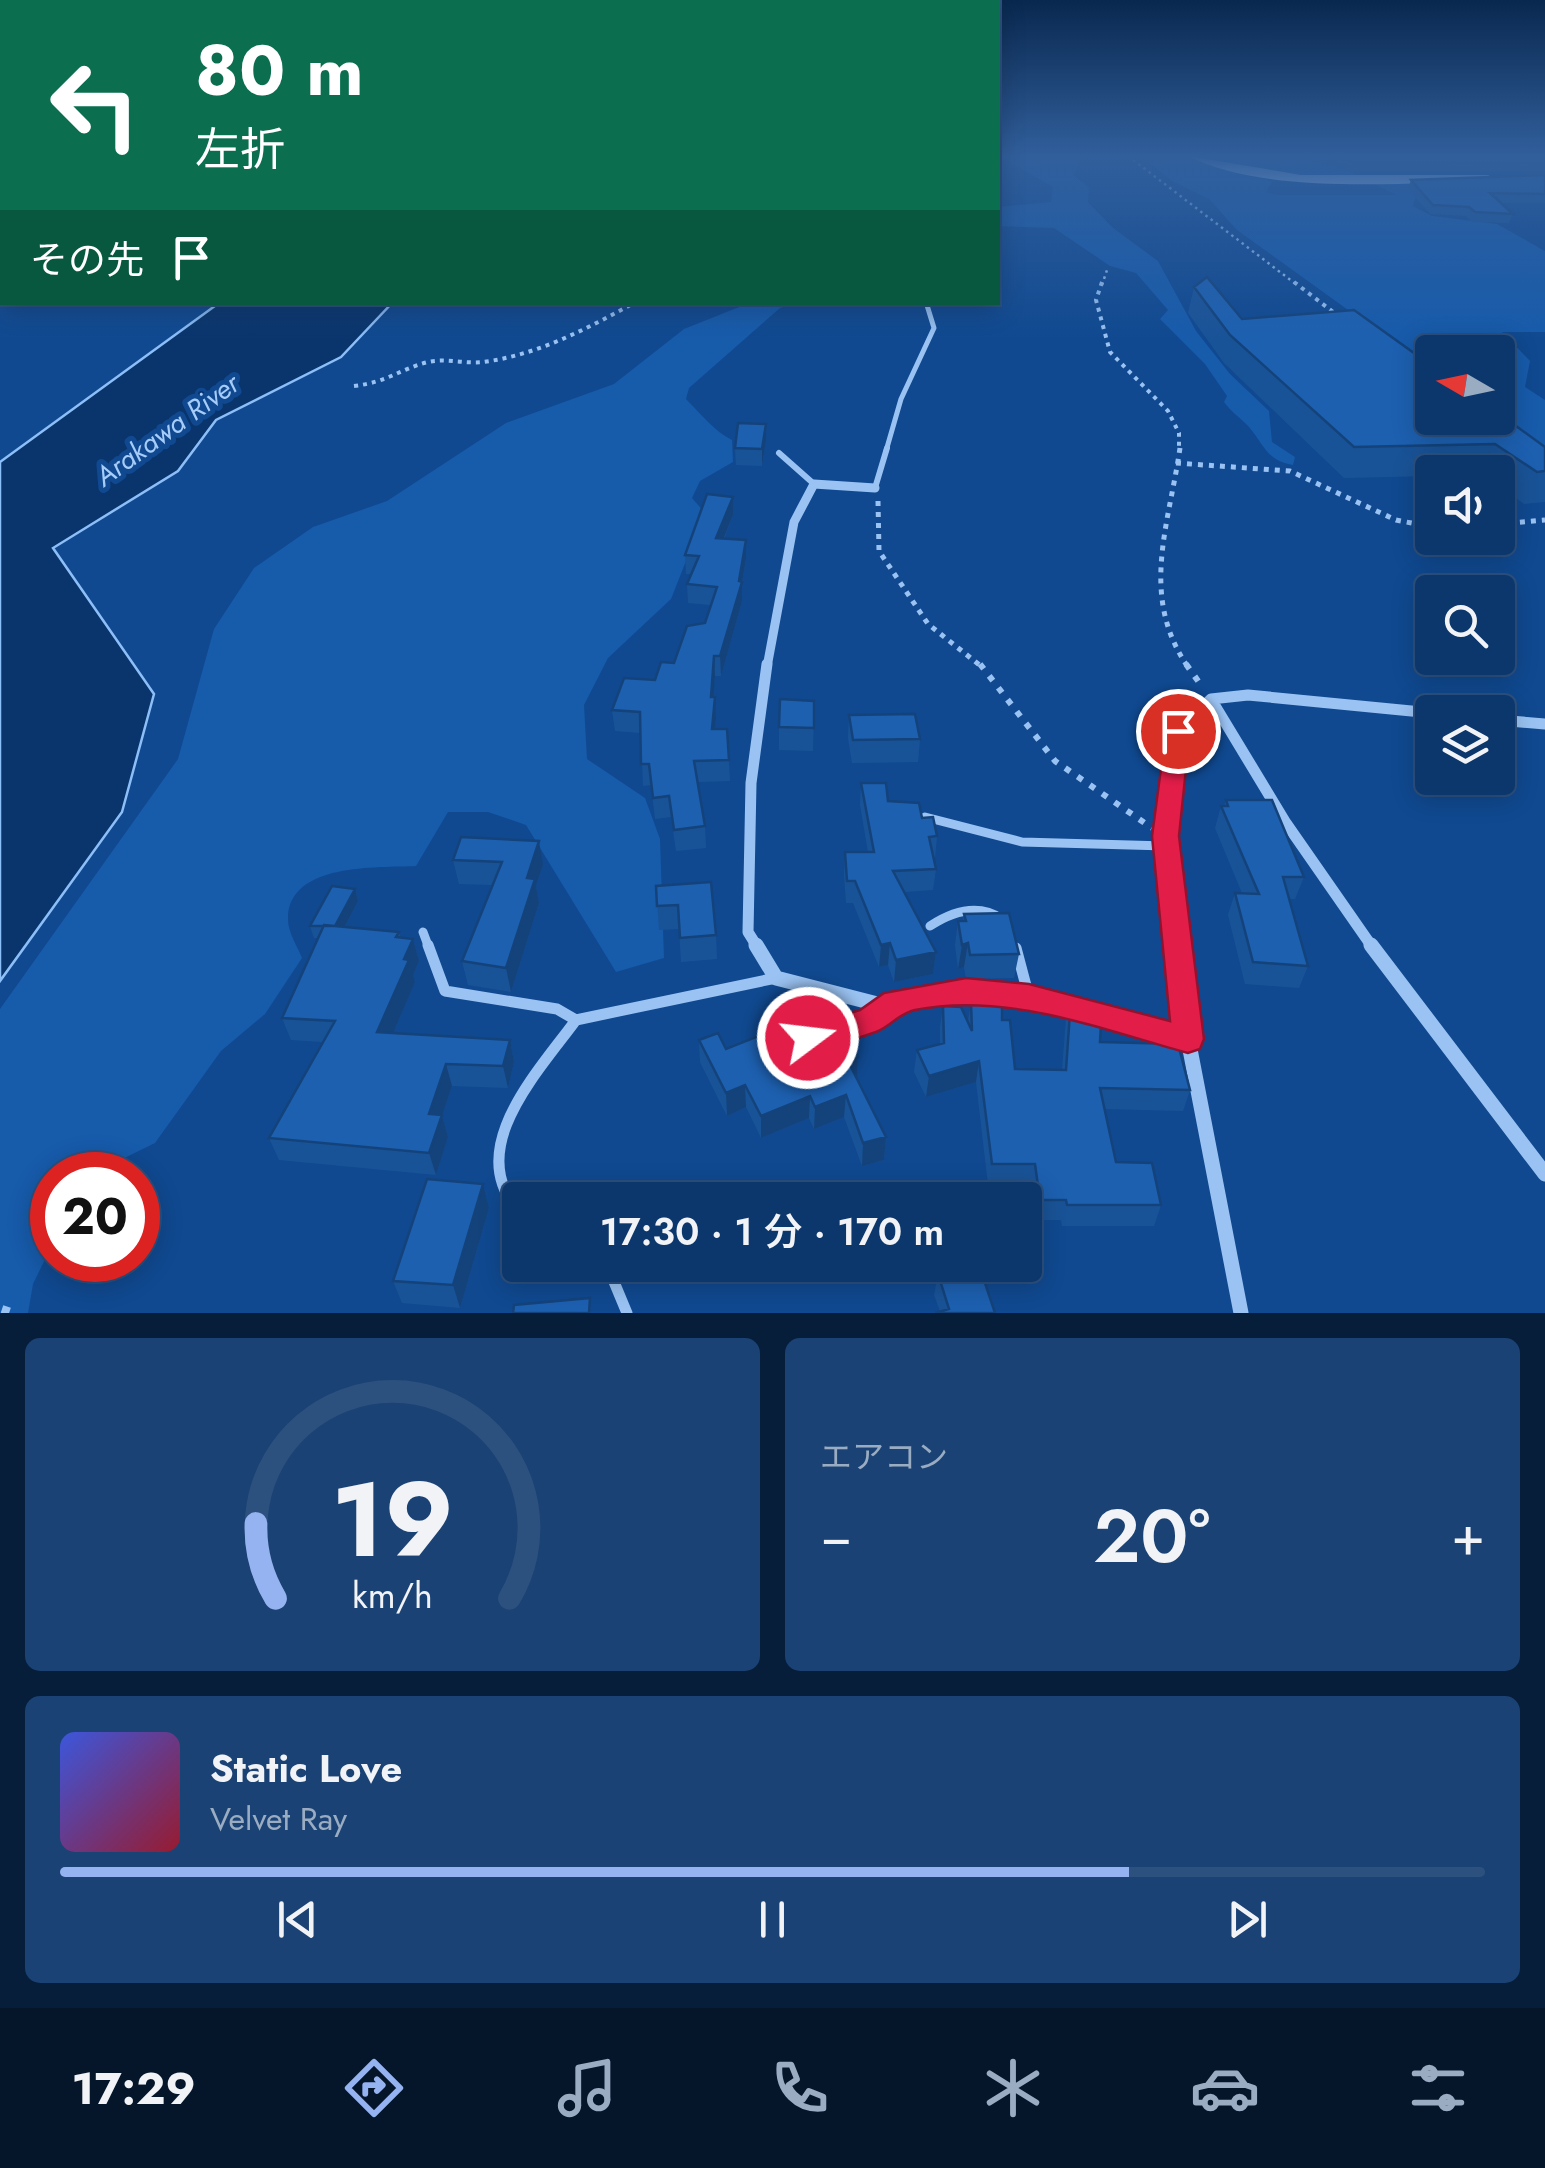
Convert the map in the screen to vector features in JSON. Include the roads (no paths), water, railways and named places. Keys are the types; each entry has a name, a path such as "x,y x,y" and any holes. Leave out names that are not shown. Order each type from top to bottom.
{"street":[{"path":"876,488 814,484 794,522 770,641 750,783 748,932 776,978 884,1006 966,991 1029,997 1188,1039"},
{"path":"1241,1313 1188,1039 1166,841 1178,731 1211,698 1248,695 1415,711"},
{"path":"1211,698 1260,787 1371,946 1545,1174"},
{"path":"1515,721 1545,724"}],"lane":[{"path":"876,488 901,400 934,328 928,305"},
{"path":"779,453 792,459 806,480 814,484"},
{"path":"910,816 1022,842 1166,841"},
{"path":"930,926 949,913 974,910 995,912 1010,926"},
{"path":"423,932 446,991 557,1009 576,1020 776,978"},
{"path":"1014,942 1029,997"},
{"path":"824,1033 870,1020 884,1006"},
{"path":"502,1192 497,1180 496,1152 505,1124 576,1020"},
{"path":"614,1282 626,1313"}],"water":[{"name":"Arakawa River","path":"216,305 390,305 341,357 216,420 178,471 53,548 154,694 122,812 0,981 0,462"}]}
